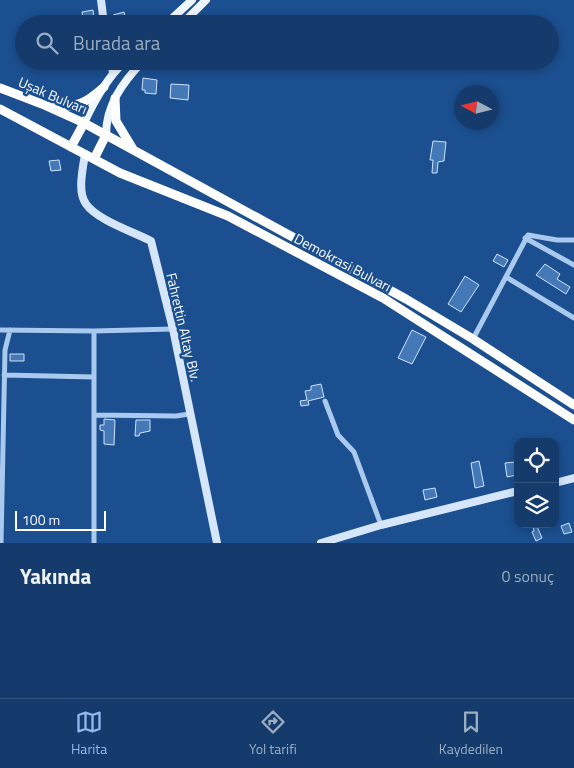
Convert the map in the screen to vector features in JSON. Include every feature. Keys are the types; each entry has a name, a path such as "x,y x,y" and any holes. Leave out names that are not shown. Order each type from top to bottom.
{"highway":[{"path":"42,104 78,105 84,103 104,87"},
{"name":"Uşak Bulvarı","path":"0,88 42,104 96,129"},
{"path":"115,98 116,120 136,153"},
{"path":"0,109 85,154"},
{"path":"71,147 84,123"},
{"name":"Demokrasi Bulvarı","path":"96,129 136,153 349,267 473,339 574,405"},
{"path":"94,159 106,135"},
{"name":"Demokrasi Bulvarı","path":"85,154 120,173 228,216 383,298 574,420"}],"main road":[{"path":"176,15 192,0"},
{"path":"191,15 206,0"},
{"path":"84,123 104,87 117,70"},
{"path":"106,135 108,115 115,98 136,70"}],"street":[{"path":"101,0 103,15"},
{"name":"Fahrettin Altay Blv.","path":"85,154 81,183 85,204 98,215 151,241 173,328 217,543"},
{"path":"473,339 528,234 557,240 574,240"},
{"path":"525,238 574,265"},
{"path":"506,277 574,318"},
{"path":"0,330 94,331 173,328"},
{"path":"1,543 5,345 10,330"},
{"path":"94,331 94,543"},
{"path":"4,375 94,377"},
{"path":"325,401 338,435 354,452 381,525"},
{"path":"95,415 176,416 190,414"},
{"path":"559,482 574,478"},
{"path":"321,543 381,525 514,492"}],"building":[{"path":"93,10 94,15 82,15 82,12"},
{"path":"124,12 125,15 113,15"},
{"path":"143,78 157,80 156,94 145,93 145,90 142,90"},
{"path":"171,84 189,85 188,100 170,98"},
{"path":"433,141 446,142 444,161 438,162 437,173 432,173 433,160 430,160"},
{"path":"59,160 61,170 51,171 49,161"},
{"path":"497,254 508,260 504,267 493,261"},
{"path":"545,264 560,274 557,279 570,287 566,294 536,275"},
{"path":"465,276 479,285 461,312 448,304"},
{"path":"412,330 426,337 412,364 398,358"},
{"path":"10,354 24,354 24,361 10,361"},
{"path":"321,384 324,397 308,401 309,405 301,406 300,401 307,400 305,391 311,390 311,386"},
{"path":"104,419 115,420 114,445 104,444 104,431 100,430 100,425 104,425"},
{"path":"136,420 150,420 150,431 135,436"},
{"path":"479,461 484,486 475,488 471,463"},
{"path":"514,462 514,476 507,477 505,463"},
{"path":"435,488 437,497 425,500 423,490"},
{"path":"569,523 572,532 564,534 561,526"},
{"path":"533,528 538,528 542,538 536,541 532,532 534,531"}]}
